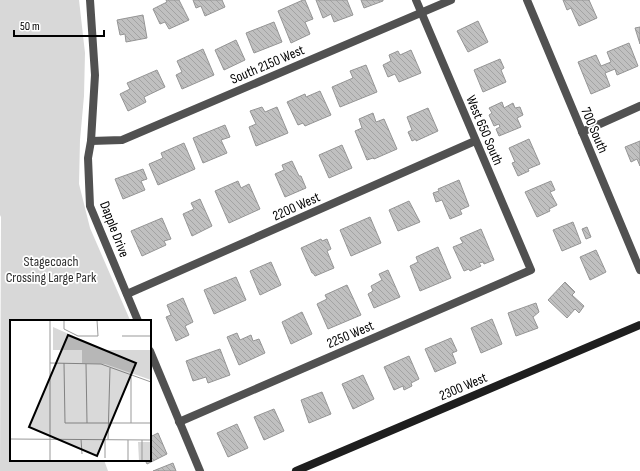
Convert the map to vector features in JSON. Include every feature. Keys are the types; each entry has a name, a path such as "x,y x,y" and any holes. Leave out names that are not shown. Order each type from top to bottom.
{"main road":[{"name":"2300 West","path":"296,471 640,325"}],"street":[{"name":"Dapple Drive","path":"90,0 95,75 91,141 88,158 90,206 138,320"},
{"name":"West 650 South","path":"416,0 531,270"},
{"name":"South 2150 West","path":"91,141 122,140 451,0"},
{"name":"700 South","path":"527,0 640,270"},
{"path":"582,132 640,106"},
{"name":"2200 West","path":"127,294 475,141"},
{"name":"2250 West","path":"179,422 531,270"},
{"path":"151,353 200,471"}],"green space":[{"name":"Stagecoach Crossing Large Park","path":"0,0 79,0 85,53 79,184 90,228 130,320 10,320 10,461 104,461 108,471 0,471"}],"building":[{"path":"166,0 179,0 189,20 169,29 165,22 160,24 153,9 167,2"},
{"path":"193,0 222,0 225,7 205,16 201,6 196,8"},
{"path":"305,0 313,19 305,22 310,34 291,43 278,11"},
{"path":"316,0 347,0 353,15 334,22 331,14 323,18"},
{"path":"361,0 383,0 383,1 364,8"},
{"path":"563,0 589,0 597,18 579,26 571,8 567,10"},
{"path":"143,15 147,38 126,42 125,34 120,35 117,20"},
{"path":"478,21 488,42 468,52 457,31"},
{"path":"274,22 282,42 254,53 246,33"},
{"path":"640,27 640,44 635,28"},
{"path":"236,40 245,60 224,70 215,50"},
{"path":"629,43 638,66 617,75 615,69 605,73 610,86 591,94 578,62 596,55 601,66 611,62 607,52"},
{"path":"203,49 214,75 182,89 176,75 182,72 177,61"},
{"path":"411,50 421,73 399,82 395,74 388,77 383,65 391,61 389,55 398,51 400,55"},
{"path":"500,59 504,68 501,70 506,82 483,92 474,70"},
{"path":"366,65 377,92 340,107 332,87 353,78 350,71"},
{"path":"157,70 165,87 144,97 146,102 128,111 120,94 130,89 127,83"},
{"path":"320,91 331,115 305,126 303,123 298,125 287,102 305,94 306,97"},
{"path":"502,102 504,108 513,103 515,108 520,107 523,115 517,118 521,127 499,136 496,129 500,127 499,124 494,126 489,115 492,113 489,108"},
{"path":"262,107 265,112 277,107 288,133 256,146 249,127 256,124 250,111"},
{"path":"428,108 438,131 416,141 416,139 412,141 408,132 412,130 407,117"},
{"path":"373,113 376,122 384,119 397,149 374,159 367,160 355,131 362,128 359,119"},
{"path":"225,125 230,137 221,140 227,153 203,163 193,138"},
{"path":"529,139 540,164 528,169 529,171 518,176 512,163 515,162 509,148"},
{"path":"640,141 640,166 637,159 631,162 625,147"},
{"path":"184,143 195,169 158,185 149,164 163,158 161,153"},
{"path":"342,145 352,168 329,178 319,155"},
{"path":"292,161 306,188 285,197 275,174 284,170 282,165"},
{"path":"143,169 147,179 141,181 145,190 123,199 115,179"},
{"path":"459,180 469,206 460,210 462,214 450,219 442,200 436,202 433,193 439,191 438,189"},
{"path":"238,181 241,188 249,184 260,209 229,223 215,191"},
{"path":"551,181 555,190 550,192 557,205 549,209 550,211 537,217 525,192"},
{"path":"200,199 212,226 192,236 183,214 194,209 191,203"},
{"path":"409,201 420,222 398,231 389,210"},
{"path":"370,217 381,243 351,256 340,230"},
{"path":"162,218 171,239 164,241 166,245 142,256 131,231"},
{"path":"573,222 581,243 562,251 553,230"},
{"path":"587,227 591,237 586,239 582,229"},
{"path":"481,229 494,260 484,264 483,262 479,263 481,266 470,271 469,269 464,271 453,247 463,243 460,238"},
{"path":"321,239 322,241 327,239 331,249 327,251 334,268 315,276 312,273 301,248"},
{"path":"438,247 451,278 420,291 410,266 418,262 416,257"},
{"path":"596,250 606,272 590,280 580,257"},
{"path":"271,262 281,285 260,295 250,271"},
{"path":"388,270 400,297 374,308 368,294 373,291 371,286 382,280 379,274"},
{"path":"236,277 246,300 214,314 204,290"},
{"path":"565,282 575,292 572,295 584,306 579,313 575,309 567,318 548,300"},
{"path":"347,285 361,315 328,329 317,304 327,299 325,295"},
{"path":"183,298 193,322 185,326 189,335 176,341 166,317 171,315 167,305"},
{"path":"536,303 539,312 533,317 538,328 516,336 508,313"},
{"path":"302,312 312,334 291,344 282,322"},
{"path":"492,319 502,344 481,353 471,328"},
{"path":"237,333 240,340 251,335 253,341 259,339 265,353 239,365 227,337"},
{"path":"451,338 457,351 452,353 456,363 435,372 425,349"},
{"path":"220,349 230,375 208,383 206,377 193,381 186,361"},
{"path":"409,356 419,379 411,383 412,386 404,390 403,386 394,390 384,367"},
{"path":"363,375 374,399 353,409 342,384"},
{"path":"322,392 331,414 309,423 301,400"},
{"path":"274,409 284,431 264,440 254,417"},
{"path":"237,424 248,448 228,457 217,433"},
{"path":"158,433 167,454 147,464 146,461 151,461 151,434 152,436"},
{"path":"173,463 176,471 153,471"}]}
